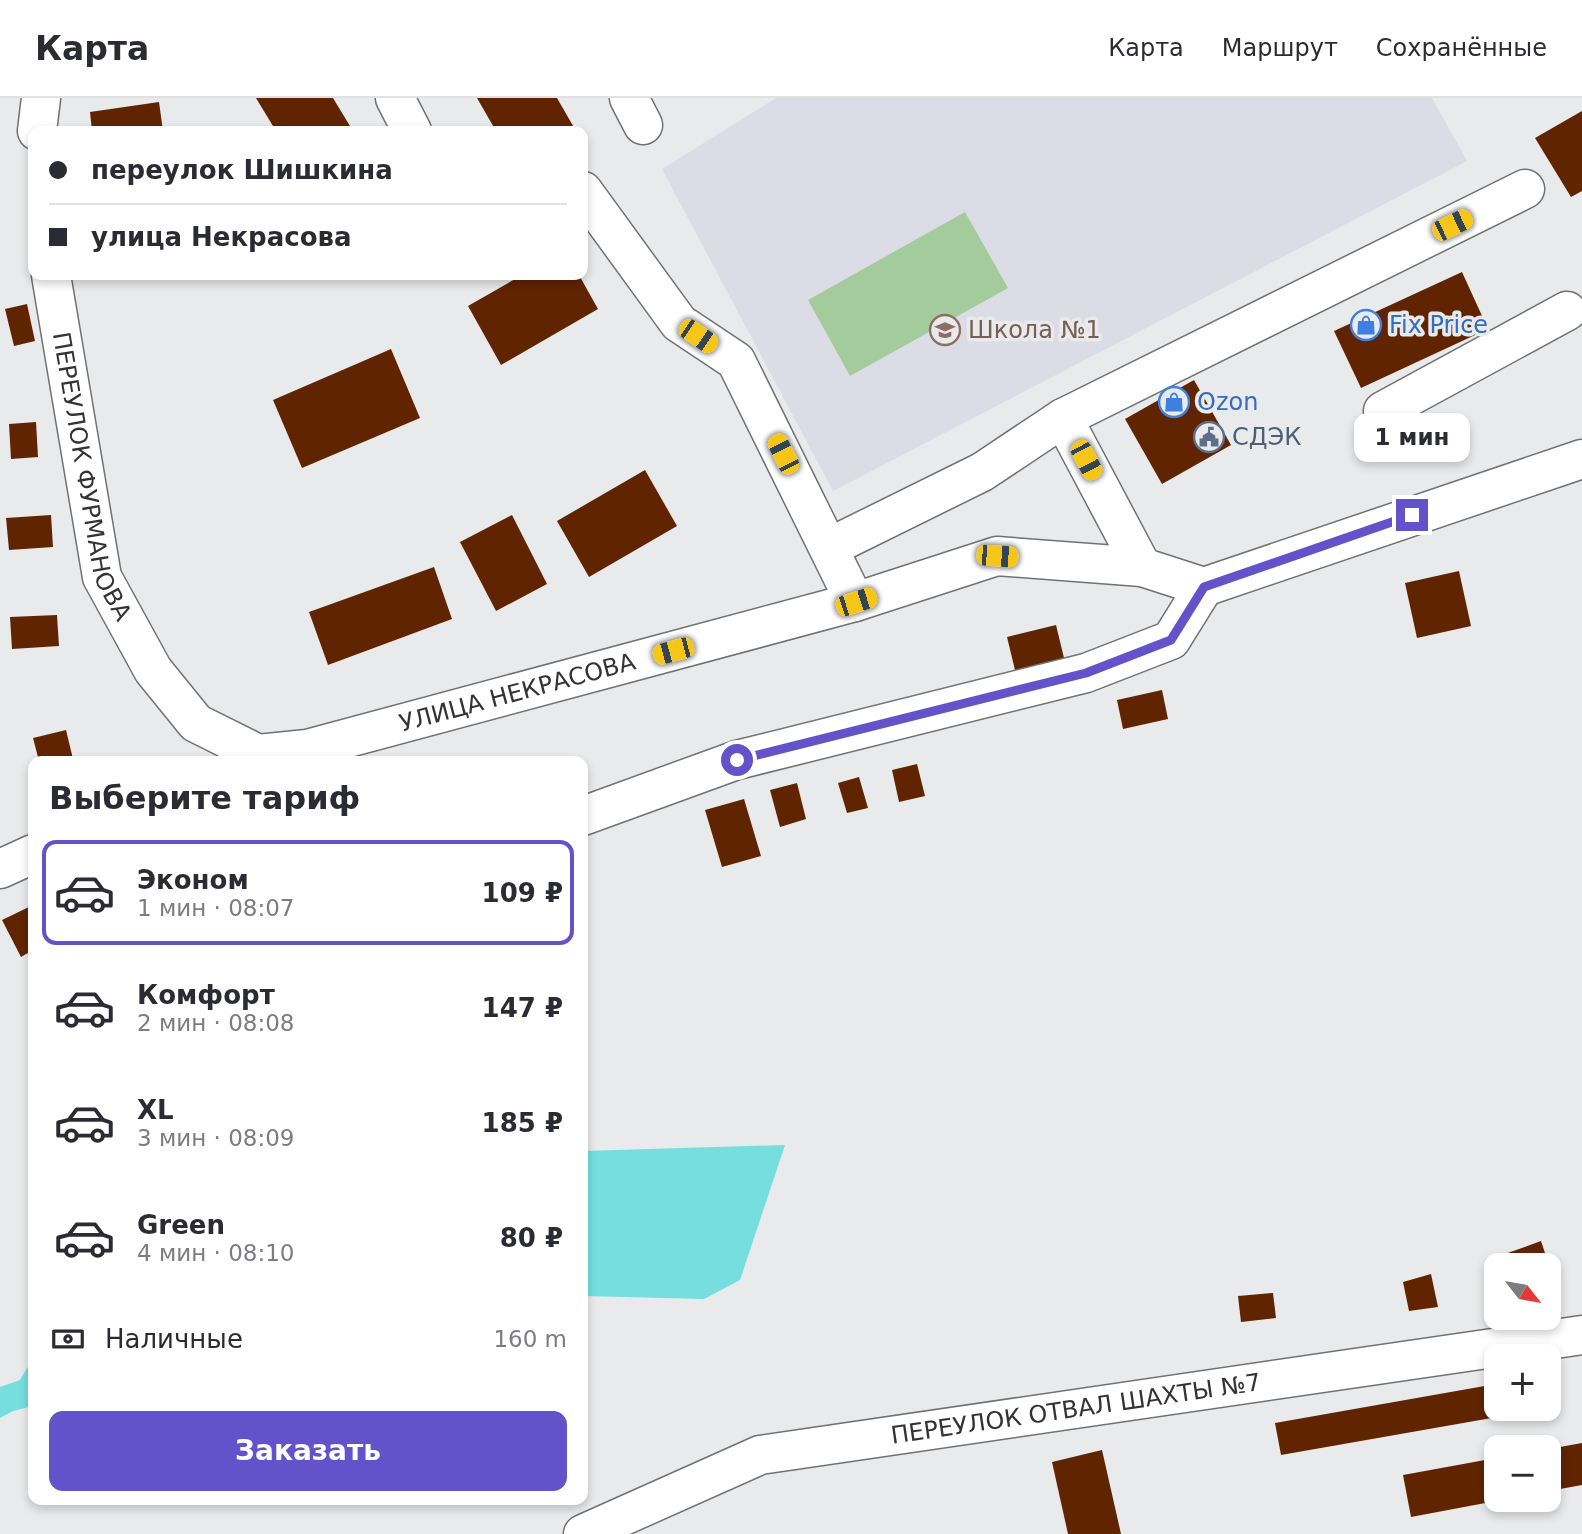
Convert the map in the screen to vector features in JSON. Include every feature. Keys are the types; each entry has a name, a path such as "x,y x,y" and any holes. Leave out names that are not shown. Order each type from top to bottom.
{"street":[{"path":"38,126 41,98"},
{"path":"395,98 409,126"},
{"path":"830,547 982,472 1063,418 1525,189"},
{"path":"588,198 680,323 736,361 856,602"},
{"name":"ПЕРЕУЛОК ФУРМАНОВА","path":"55,280 102,577 153,670"},
{"path":"1383,411 1567,310"},
{"path":"1063,418 1142,567"},
{"path":"588,814 737,760 1086,673 1171,640 1204,587 1582,459"},
{"name":"УЛИЦА НЕКРАСОВА","path":"263,756 307,749 856,602 997,556 1142,567 1204,587"},
{"name":"УЛИЦА НЕКРАСОВА","path":"153,670 196,723 248,756"},
{"path":"0,869 28,856"},
{"name":"ПЕРЕУЛОК ОТВАЛ ШАХТЫ №7","path":"583,1534 760,1455 1582,1335"}],"shaded area":[{"name":"Школа №1","path":"776,98 1432,98 1467,161 833,491 662,169"}],"green space":[{"path":"965,212 1008,288 850,376 808,300"}],"water":[{"path":"785,1145 740,1280 704,1299 588,1296 588,1151"},
{"path":"28,1366 28,1407 0,1418 0,1387 20,1380"}],"building":[{"path":"256,98 333,98 350,126 273,126"},
{"path":"477,98 557,98 573,126 493,126"},
{"path":"159,102 162,126 91,126 90,112"},
{"path":"1582,111 1582,191 1571,197 1535,138"},
{"path":"1462,272 1488,329 1361,388 1334,331"},
{"path":"513,280 582,280 598,309 501,365 468,306"},
{"path":"27,304 35,341 14,346 5,309"},
{"path":"391,349 420,418 302,468 273,400"},
{"path":"1194,380 1231,445 1162,484 1125,419"},
{"path":"36,422 38,457 11,459 9,424"},
{"path":"645,470 677,526 589,577 557,521"},
{"path":"51,515 53,547 9,550 6,518"},
{"path":"512,515 547,584 496,611 460,542"},
{"path":"434,567 452,619 328,665 309,612"},
{"path":"1459,571 1471,626 1417,638 1405,583"},
{"path":"57,615 59,646 12,649 10,617"},
{"path":"1056,625 1064,658 1015,670 1007,637"},
{"path":"1162,690 1168,719 1123,729 1117,700"},
{"path":"66,730 72,756 38,756 33,738"},
{"path":"917,764 925,796 899,802 892,770"},
{"path":"859,777 868,808 847,813 838,783"},
{"path":"797,783 806,819 780,827 770,790"},
{"path":"744,799 761,856 722,867 705,810"},
{"path":"28,907 28,953 21,957 2,920"},
{"path":"1541,1241 1545,1253 1508,1253"},
{"path":"1431,1274 1438,1307 1409,1311 1403,1282"},
{"path":"1273,1293 1276,1318 1241,1322 1238,1296"},
{"path":"1484,1386 1484,1419 1281,1455 1275,1423"},
{"path":"1582,1443 1582,1485 1561,1489 1561,1447"},
{"path":"1102,1450 1121,1534 1068,1534 1052,1462"},
{"path":"1484,1460 1484,1503 1411,1517 1403,1475"}],"place":[{"name":"Fix Price","path":"1366,325"},
{"name":"Школа №1","path":"945,330"},
{"name":"Ozon","path":"1174,402"},
{"name":"СДЭК","path":"1209,437"}],"route":[{"path":"737,760 1086,673 1171,640 1204,587 1412,515"}]}
